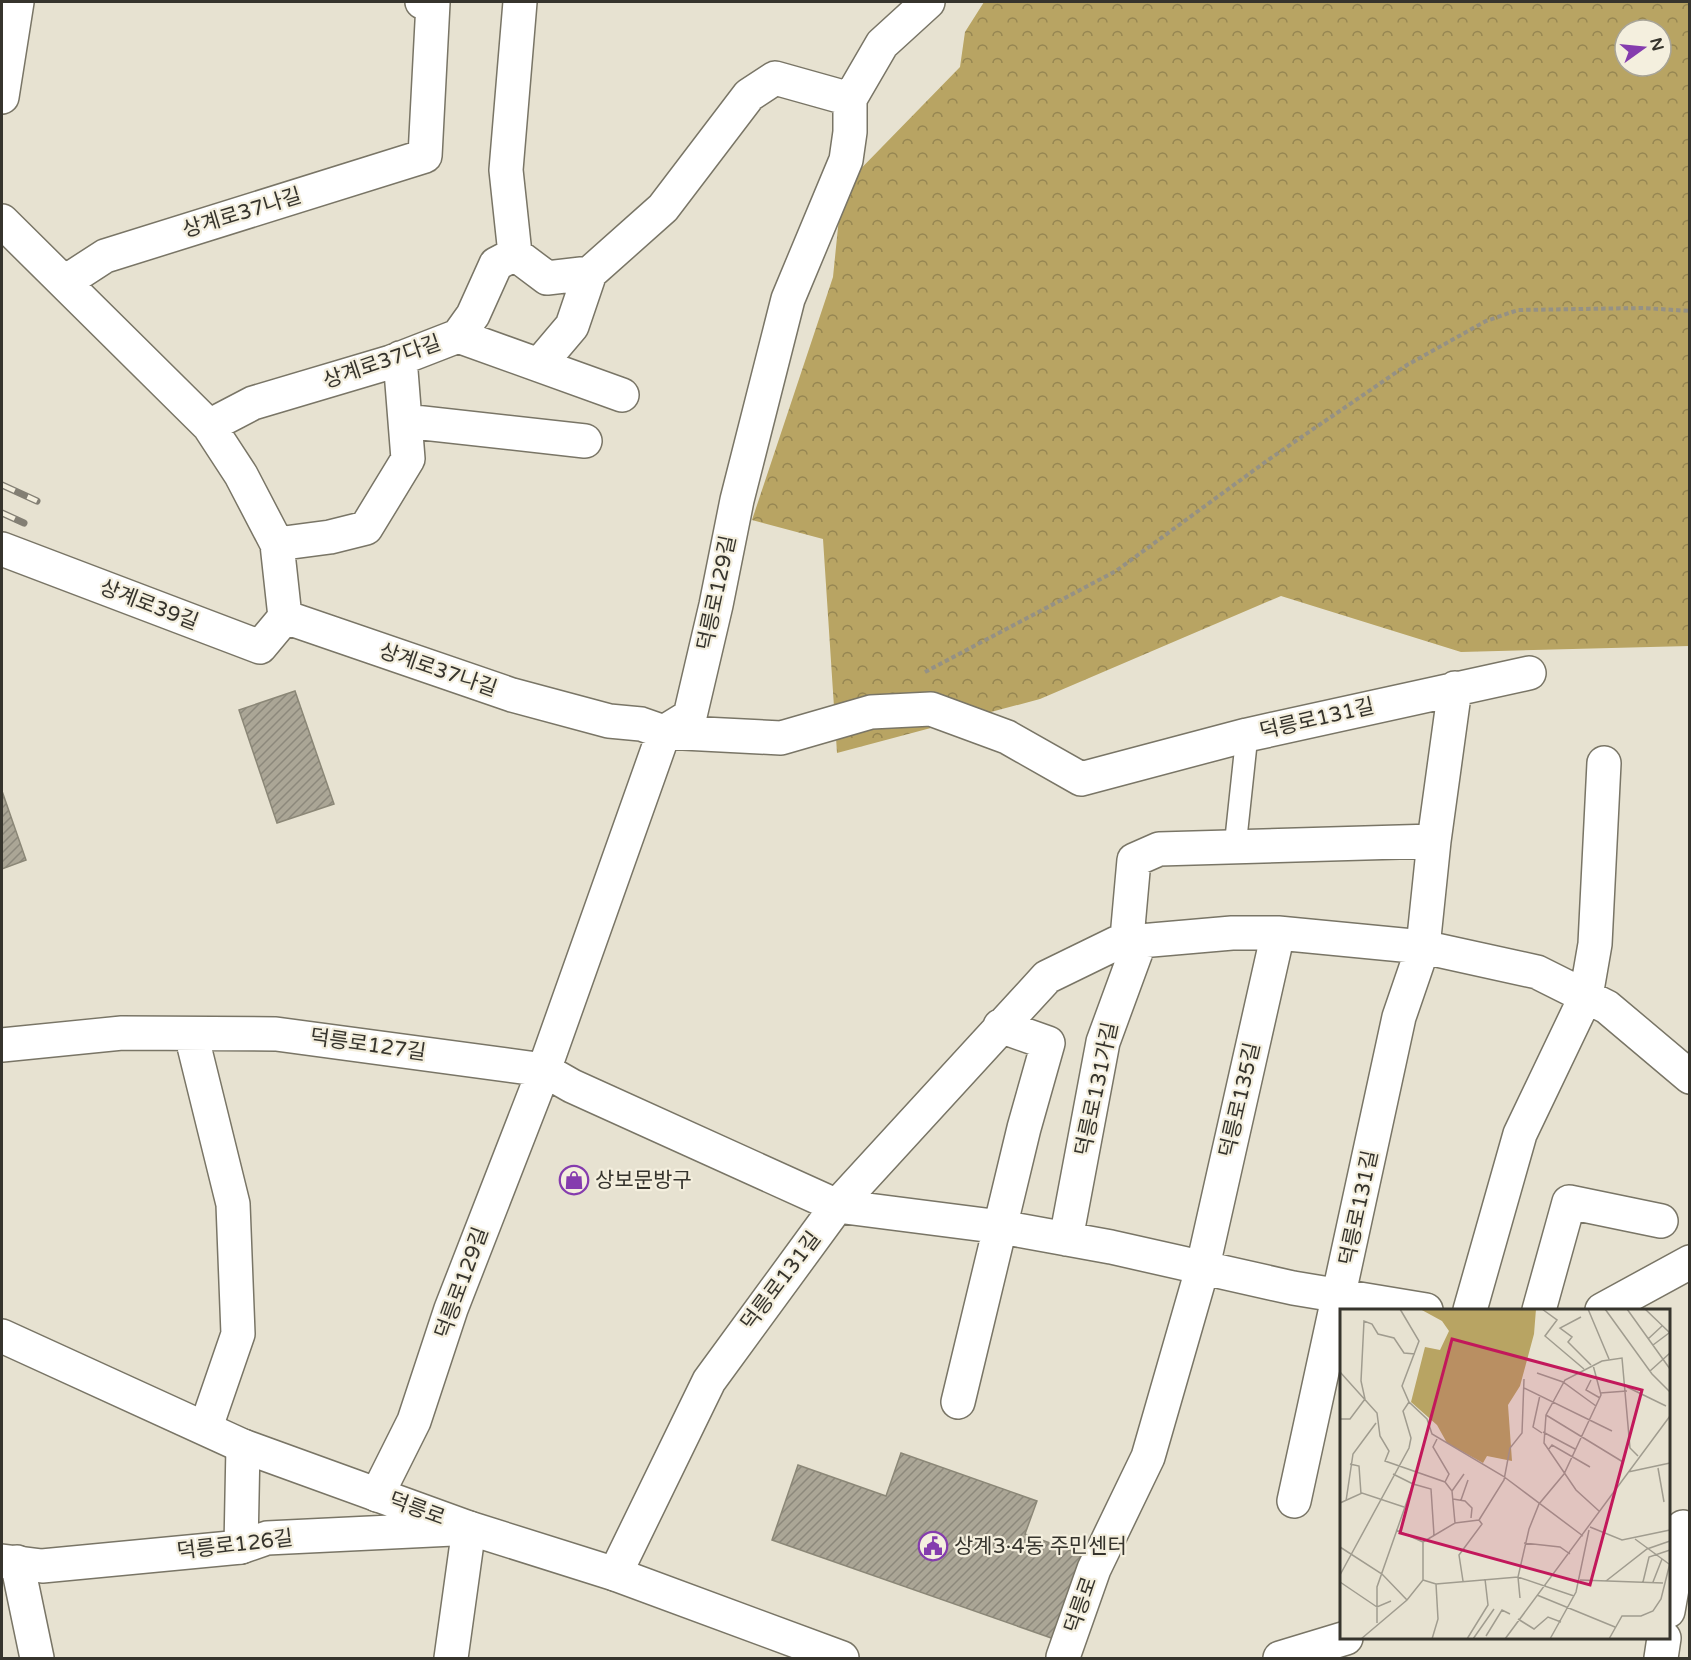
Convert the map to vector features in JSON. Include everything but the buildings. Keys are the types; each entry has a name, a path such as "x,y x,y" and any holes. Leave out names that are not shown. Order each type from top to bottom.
{"street":[{"path":"2,97 17,2"},
{"name":"상계로37나길","path":"65,282 105,256 425,156 429,2"},
{"path":"520,2 506,170 515,255 547,278 590,273"},
{"path":"539,365 572,326 590,273 663,208 750,95 775,78 849,99 882,44 928,2"},
{"name":"덕릉로129길","path":"377,1495 414,1421 451,1309 544,1070 664,732 690,716 716,605 737,500 788,299 846,160 850,132 849,99"},
{"path":"2,221 209,426 241,476 277,544 285,617"},
{"name":"상계로37다길","path":"209,426 253,403 400,358 458,336 473,315 496,264 515,255"},
{"path":"458,336 622,394"},
{"path":"277,544 330,537 366,528 408,459 400,358"},
{"path":"405,421 585,441"},
{"name":"상계로39길","path":"2,549 260,647 285,617"},
{"name":"상계로37나길","path":"285,617 512,695 609,721 641,724 664,732 782,738 872,712 931,709 1007,737 1082,779 1247,735"},
{"name":"덕릉로131길","path":"1247,735 1529,673"},
{"path":"1423,948 1434,841 1455,688"},
{"path":"1471,1309 1520,1134 1586,996 1595,944 1604,763"},
{"path":"1133,940 1134,860 1159,849 1434,841"},
{"name":"덕릉로131길","path":"615,1574 709,1381 837,1206 1047,977 1133,940 1232,933 1278,933 1423,948 1537,972 1607,1007 1689,1077"},
{"name":"덕릉로135길","path":"1203,1266 1278,933"},
{"name":"덕릉로131가길","path":"1066,1239 1103,1042 1133,940"},
{"name":"덕릉로131길","path":"1340,1295 1399,1017 1423,948"},
{"path":"958,1402 1024,1128 1048,1043 1000,1026"},
{"name":"덕릉로127길","path":"2,1046 122,1033 276,1034 320,1038 544,1070"},
{"path":"191,1034 233,1204 238,1334 206,1427"},
{"path":"544,1070 572,1086 837,1206 1001,1227 1203,1266 1293,1288 1415,1309"},
{"path":"1540,1309 1569,1202 1661,1221"},
{"path":"1606,1309 1689,1262"},
{"name":"덕릉로","path":"1064,1657 1094,1569 1148,1457 1203,1266"},
{"path":"1294,1502 1340,1295"},
{"name":"덕릉로","path":"2,1336 206,1427 243,1446 469,1528 615,1574 842,1659"},
{"path":"241,1547 243,1446"},
{"path":"451,1659 469,1528"},
{"name":"덕릉로126길","path":"9,1562 42,1566 241,1547 267,1538 469,1528"},
{"path":"1670,1597 1680,1528"},
{"path":"9,1562 37,1659"},
{"path":"1280,1659 1343,1639"},
{"path":"1660,1659 1664,1639"}],"lane":[{"name":"덕릉로131길","path":"1229,847 1236,838 1247,735"}],"path":[{"path":"920,675 1116,571 1269,460 1407,365 1486,321 1518,310 1644,308 1689,311"}],"green space":[{"path":"984,2 1689,2 1689,646 1461,652 1281,596 1040,699 837,753 823,539 752,520 833,277 842,188 960,67 965,32"}],"railway":[{"path":"2,485 37,501"},
{"path":"2,513 24,523"}],"place":[{"name":"상보문방구","path":"574,1180"},
{"name":"상계3·4동 주민센터","path":"933,1546"}]}
